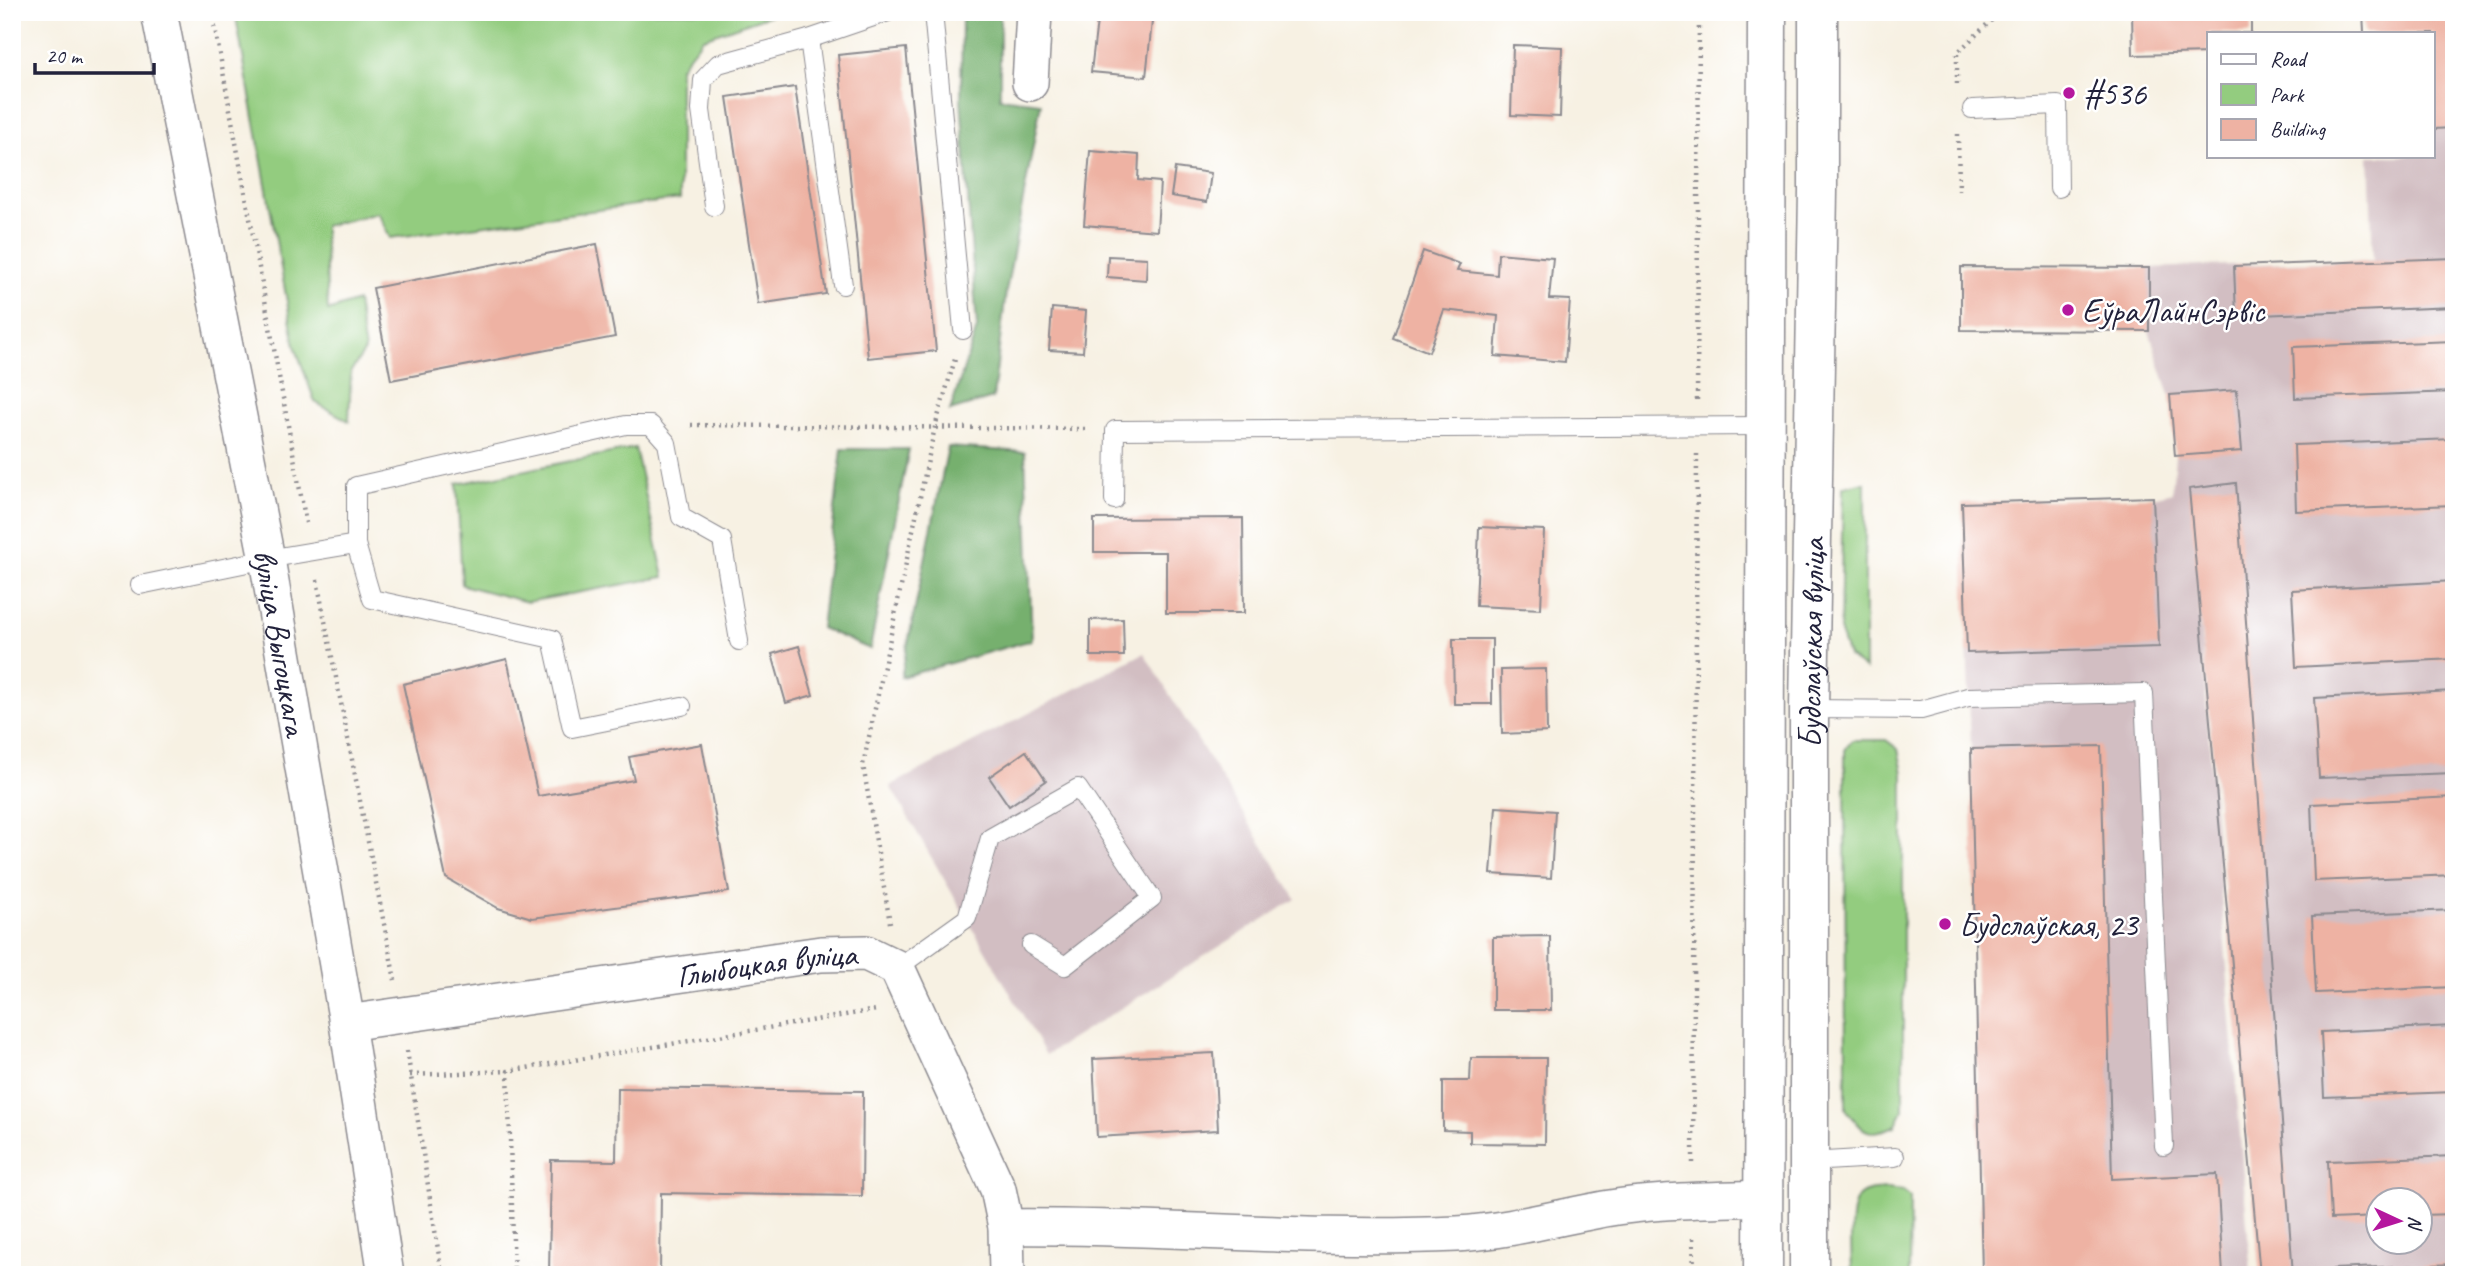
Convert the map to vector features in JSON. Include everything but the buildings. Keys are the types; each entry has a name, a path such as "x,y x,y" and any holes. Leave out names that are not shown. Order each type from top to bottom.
{"main road":[{"name":"Будслаўская вуліца","path":"1763,1275 1767,12"},
{"name":"Будслаўская вуліца","path":"1809,1275 1809,709 1818,191 1818,12"}],"street":[{"name":"вуліца Выгоцкага","path":"159,12 267,559 347,1023 386,1275"},
{"path":"1030,83 1034,12"},
{"name":"Глыбоцкая вуліца","path":"347,1023 821,954 866,953 897,968 998,1189 1006,1227 1007,1275"},
{"path":"1006,1227 1063,1226 1340,1235 1460,1234 1552,1221 1607,1209 1692,1200 1763,1198"}],"lane":[{"path":"714,206 701,110 703,80 718,64 809,39 888,12"},
{"path":"933,12 963,330"},
{"path":"809,39 843,285"},
{"path":"1972,109 2058,105 2059,188"},
{"path":"681,706 572,728 552,639 372,599 356,544 356,485 626,425 651,425 667,443 681,517 722,540 739,641"},
{"path":"1114,500 1115,429 1766,426"},
{"path":"140,585 356,544"},
{"path":"1809,709 1921,710 1968,697 2144,693 2164,1146"},
{"path":"897,968 967,918 990,838 1078,788 1152,898 1065,966 1031,945"},
{"path":"1808,1162 1895,1157"}],"path":[{"path":"212,12 311,552 402,1016 442,1275"},
{"path":"1692,1200 1699,12"},
{"path":"897,968 863,765 935,427 963,330"},
{"path":"651,425 1115,429"},
{"path":"410,1075 508,1071 915,1003"},
{"path":"508,1071 514,1275"}],"shaded area":[{"path":"2363,12 2454,12 2454,1275 2260,1275 2196,574 2251,1275 1982,1275 1971,749 1962,503 2153,497 2172,492 2175,456 2170,395 2149,331 2149,268 2373,260 2369,158 2434,158 2434,32 2364,32"},
{"path":"1144,653 1296,899 1046,1055 890,786"}],"green space":[{"path":"235,12 779,12 703,38 680,67 680,199 390,238 378,213 324,226 328,311 357,301 365,351 351,371 349,421 315,402 295,346"},
{"path":"967,12 1000,12 1000,98 1041,103 1006,292 993,398 950,411 977,328 961,99 962,16"},
{"path":"948,447 1025,452 1032,640 901,677"},
{"path":"635,448 664,577 527,602 462,585 457,484"},
{"path":"842,449 909,449 870,649 821,628"},
{"path":"1865,482 1865,669 1848,656 1840,633 1843,487"},
{"path":"1852,740 1886,740 1898,749 1903,773 1903,1110 1895,1126 1878,1132 1866,1131 1846,1109 1845,748"},
{"path":"1887,1189 1903,1191 1910,1197 1909,1275 1852,1275 1851,1232 1856,1201 1866,1192"}],"place":[{"name":"#536","path":"2069,93"},
{"name":"ЕўраЛайнСэрвіс","path":"2068,310"},
{"name":"Будслаўская, 23","path":"1945,924"}]}
